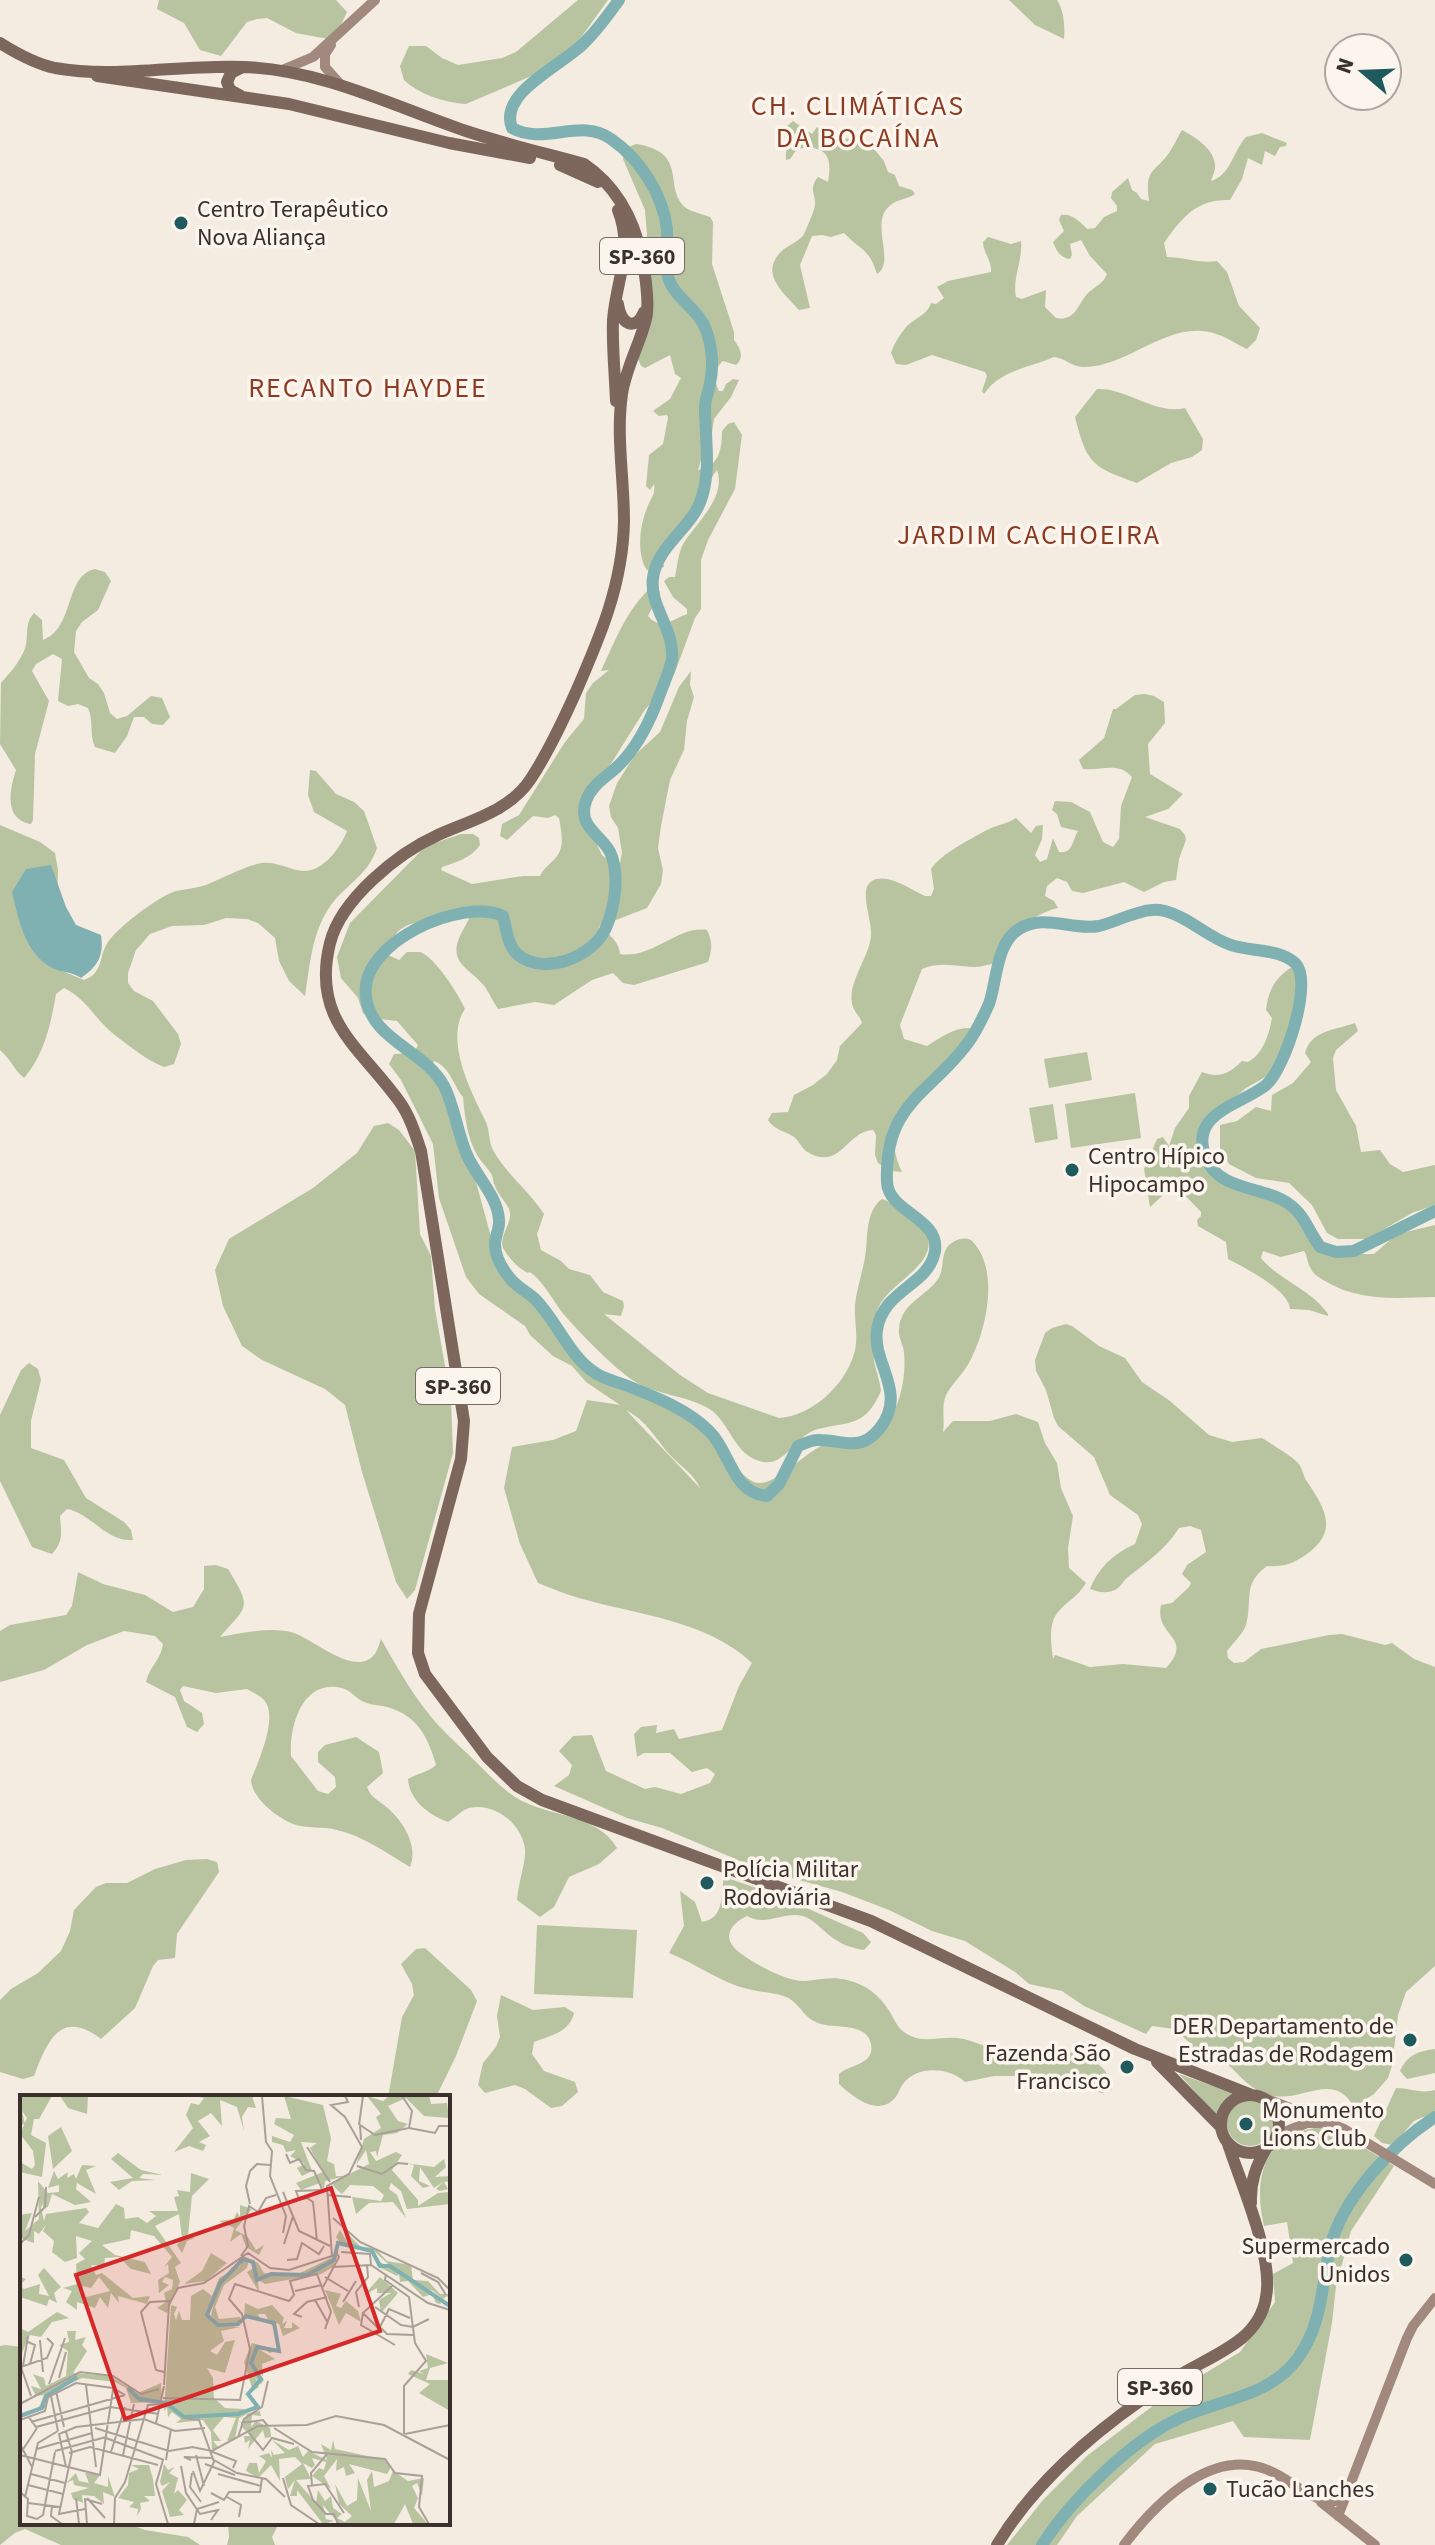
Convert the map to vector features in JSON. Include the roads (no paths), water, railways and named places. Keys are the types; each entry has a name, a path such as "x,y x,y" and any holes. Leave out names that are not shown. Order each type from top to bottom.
{"main road":[{"name":"SP-360","path":"0,43 42,64 116,80 289,104 449,143 568,167 587,175 610,196 623,223 626,256 613,322 616,407 620,427"},
{"name":"SP-360","path":"71,70 244,67 280,71 370,93 464,130 584,164 600,175 615,193 641,247 647,316 622,393 620,427 624,522 613,600 600,637 544,757 528,782 508,803 412,849 385,870 357,895 342,914 330,942 326,977 331,1012 344,1036 401,1103 414,1127 421,1151 464,1421 461,1459 419,1614 418,1653 425,1674 504,1776 542,1800 871,1921 1145,2053 1257,2096"},
{"path":"243,97 230,90 227,82 231,73 244,67"},
{"path":"617,297 621,318 631,323 640,320 647,297"},
{"name":"SP-360","path":"997,2545 1036,2492 1086,2445 1146,2396 1233,2345 1254,2326 1267,2296 1267,2278 1252,2214 1221,2127 1170,2073 1145,2053"},
{"path":"1221,2127 1221,2117 1233,2100 1257,2096 1270,2102 1278,2117 1277,2135"},
{"name":"SP-360","path":"1252,2214 1252,2180 1257,2164 1277,2135"},
{"path":"1228,2144 1251,2153 1267,2148"}],"street":[{"path":"280,71 313,57 375,0"},
{"path":"336,37 325,54 325,67 342,86"},
{"path":"1257,2096 1327,2122 1374,2146 1435,2184"},
{"path":"1277,2135 1307,2123 1327,2122"},
{"path":"1338,2516 1407,2338 1435,2298"},
{"path":"1124,2545 1159,2503 1200,2475 1219,2468 1247,2464 1261,2466 1320,2501 1375,2545"},
{"path":"1320,2501 1344,2500"}],"water":[{"path":"51,865 76,925 101,935 102,949 98,960 81,978 52,968 35,953 17,913 12,892 26,869"}],"waterway":[{"path":"619,0 583,44 523,92 514,103 510,115 512,128 524,133 599,133 631,156 655,190 665,216 668,277 675,291 703,323 711,349 711,376 705,407 706,475 702,497 691,518 661,556 653,578 655,598 670,638 671,663 638,741 592,790 584,810 587,824 606,846 613,860 616,880 612,910 606,928 591,947 567,960 541,964 529,961 514,951 503,916 485,912 440,919 395,942 378,958 368,977 366,997 370,1012 378,1024 425,1063 444,1086 467,1155 498,1211 495,1248 503,1269 515,1284 536,1300 588,1367 600,1376 682,1410 702,1424 717,1441 746,1488 767,1496 779,1484 798,1446 815,1440 865,1441 873,1436 888,1415 890,1390 877,1342 881,1316 896,1296 924,1272 935,1251 930,1231 890,1192 887,1182 888,1155 893,1133 913,1101 955,1058 975,1032 989,1004 998,963 1011,935 1038,922 1099,926 1151,910 1174,914 1231,945 1282,955 1296,964 1300,974 1301,989 1294,1026 1273,1076 1266,1085 1219,1113 1204,1131 1202,1144 1213,1170 1232,1183 1289,1204 1303,1218 1320,1247 1336,1252 1354,1251 1435,1211"},
{"path":"1042,2545 1085,2491 1142,2441 1180,2418 1244,2396 1287,2371 1298,2358 1312,2331 1330,2248 1346,2210 1386,2157 1435,2117"}],"place":[{"name":"Centro Terapêutico Nova Aliança","path":"181,223"},
{"name":"Centro Hípico Hipocampo","path":"1072,1170"},
{"name":"Polícia Militar Rodoviária","path":"707,1883"},
{"name":"DER Departamento de Estradas de Rodagem","path":"1410,2040"},
{"name":"Fazenda São Francisco","path":"1127,2067"},
{"name":"Monumento Lions Club","path":"1246,2124"},
{"name":"Supermercado Unidos","path":"1406,2260"},
{"name":"Tucão Lanches","path":"1210,2489"}],"district":[{"name":"CH. CLIMÁTICAS DA BOCAÍNA","path":"858,121"},
{"name":"RECANTO HAYDEE","path":"368,387"},
{"name":"JARDIM CACHOEIRA","path":"1029,534"}]}
